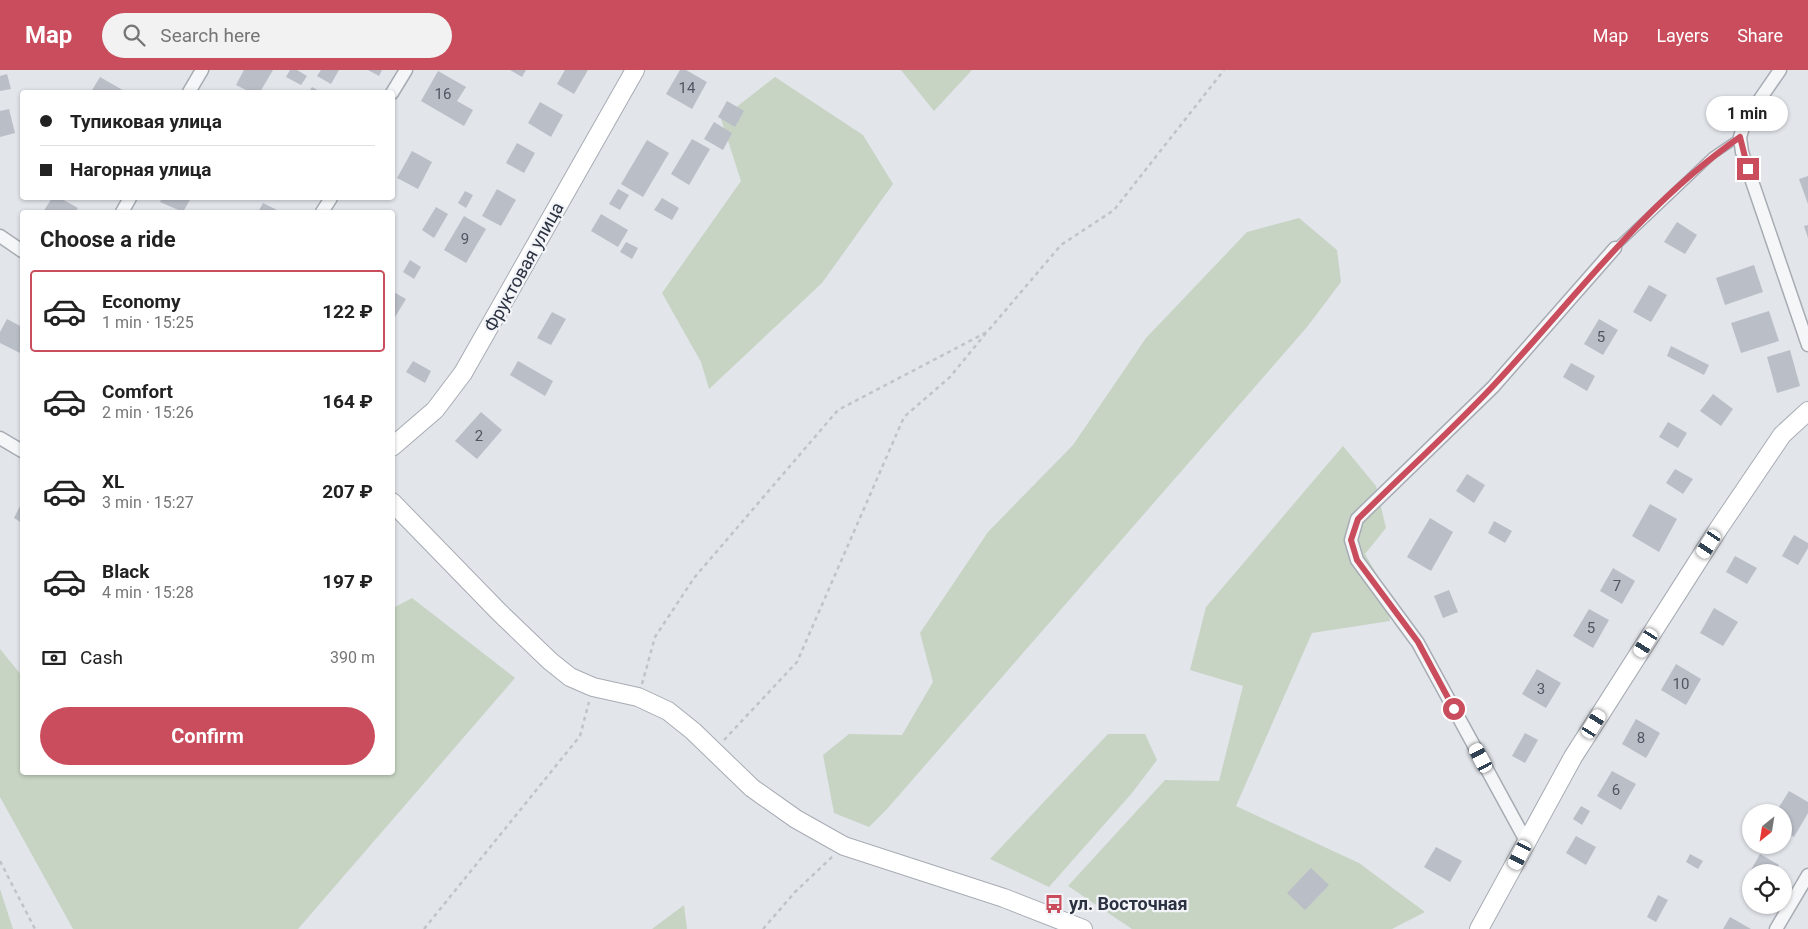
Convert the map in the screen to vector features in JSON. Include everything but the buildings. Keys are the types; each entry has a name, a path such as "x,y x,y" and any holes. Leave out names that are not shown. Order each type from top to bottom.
{"street":[{"path":"190,90 202,70"},
{"path":"394,90 406,70"},
{"name":"Фруктовая улица","path":"395,445 435,410 463,373 635,70"},
{"path":"1780,70 1745,121 1740,137 1742,152 1808,346"},
{"path":"0,236 20,250"},
{"path":"1526,841 1418,642 1357,560 1351,540 1358,519 1493,387 1615,248"},
{"path":"1479,929 1573,757 1719,528 1782,435 1808,411"},
{"path":"0,438 20,450"},
{"path":"395,505 550,661 570,677 593,687 638,697 668,711 752,788 796,819 844,846 1004,898 1076,927"},
{"path":"1776,929 1808,875"}],"lane":[{"path":"1615,248 1712,156 1740,137"}],"path":[{"path":"713,751 797,662 904,417 950,376 1061,244 1114,210 1224,70"},
{"path":"638,697 655,637 694,578 838,410 987,332"},
{"path":"424,929 580,736 593,687"},
{"path":"763,929 795,892 844,846"},
{"path":"0,861 35,929"}],"green space":[{"path":"901,70 972,70 934,111"},
{"path":"775,77 863,135 893,184 822,283 709,389 701,362 662,293 741,181 721,119"},
{"path":"1299,218 1337,250 1341,282 1307,327 887,809 869,827 834,813 823,755 849,734 902,735 933,682 920,633 988,532 1073,445 1146,338 1247,232"},
{"path":"1343,446 1376,486 1386,528 1365,554 1383,585 1390,621 1312,633 1236,806 1359,863 1425,912 1392,929 1132,929 1068,886 1165,780 1219,781 1243,686 1190,670 1206,607"},
{"path":"412,598 515,678 298,929 73,929 0,797 0,649 20,674 20,775 395,775 395,607"},
{"path":"1108,734 1145,734 1157,760 1132,793 1049,887 990,859"},
{"path":"0,889 13,929 0,929"},
{"path":"684,905 687,929 652,929"}],"place":[{"name":"ул. Восточная","path":"1054,904"}],"route":[{"path":"1454,709 1418,642 1357,560 1351,540 1358,519 1493,387 1615,248 1712,156 1740,137 1742,152 1748,169"}]}
